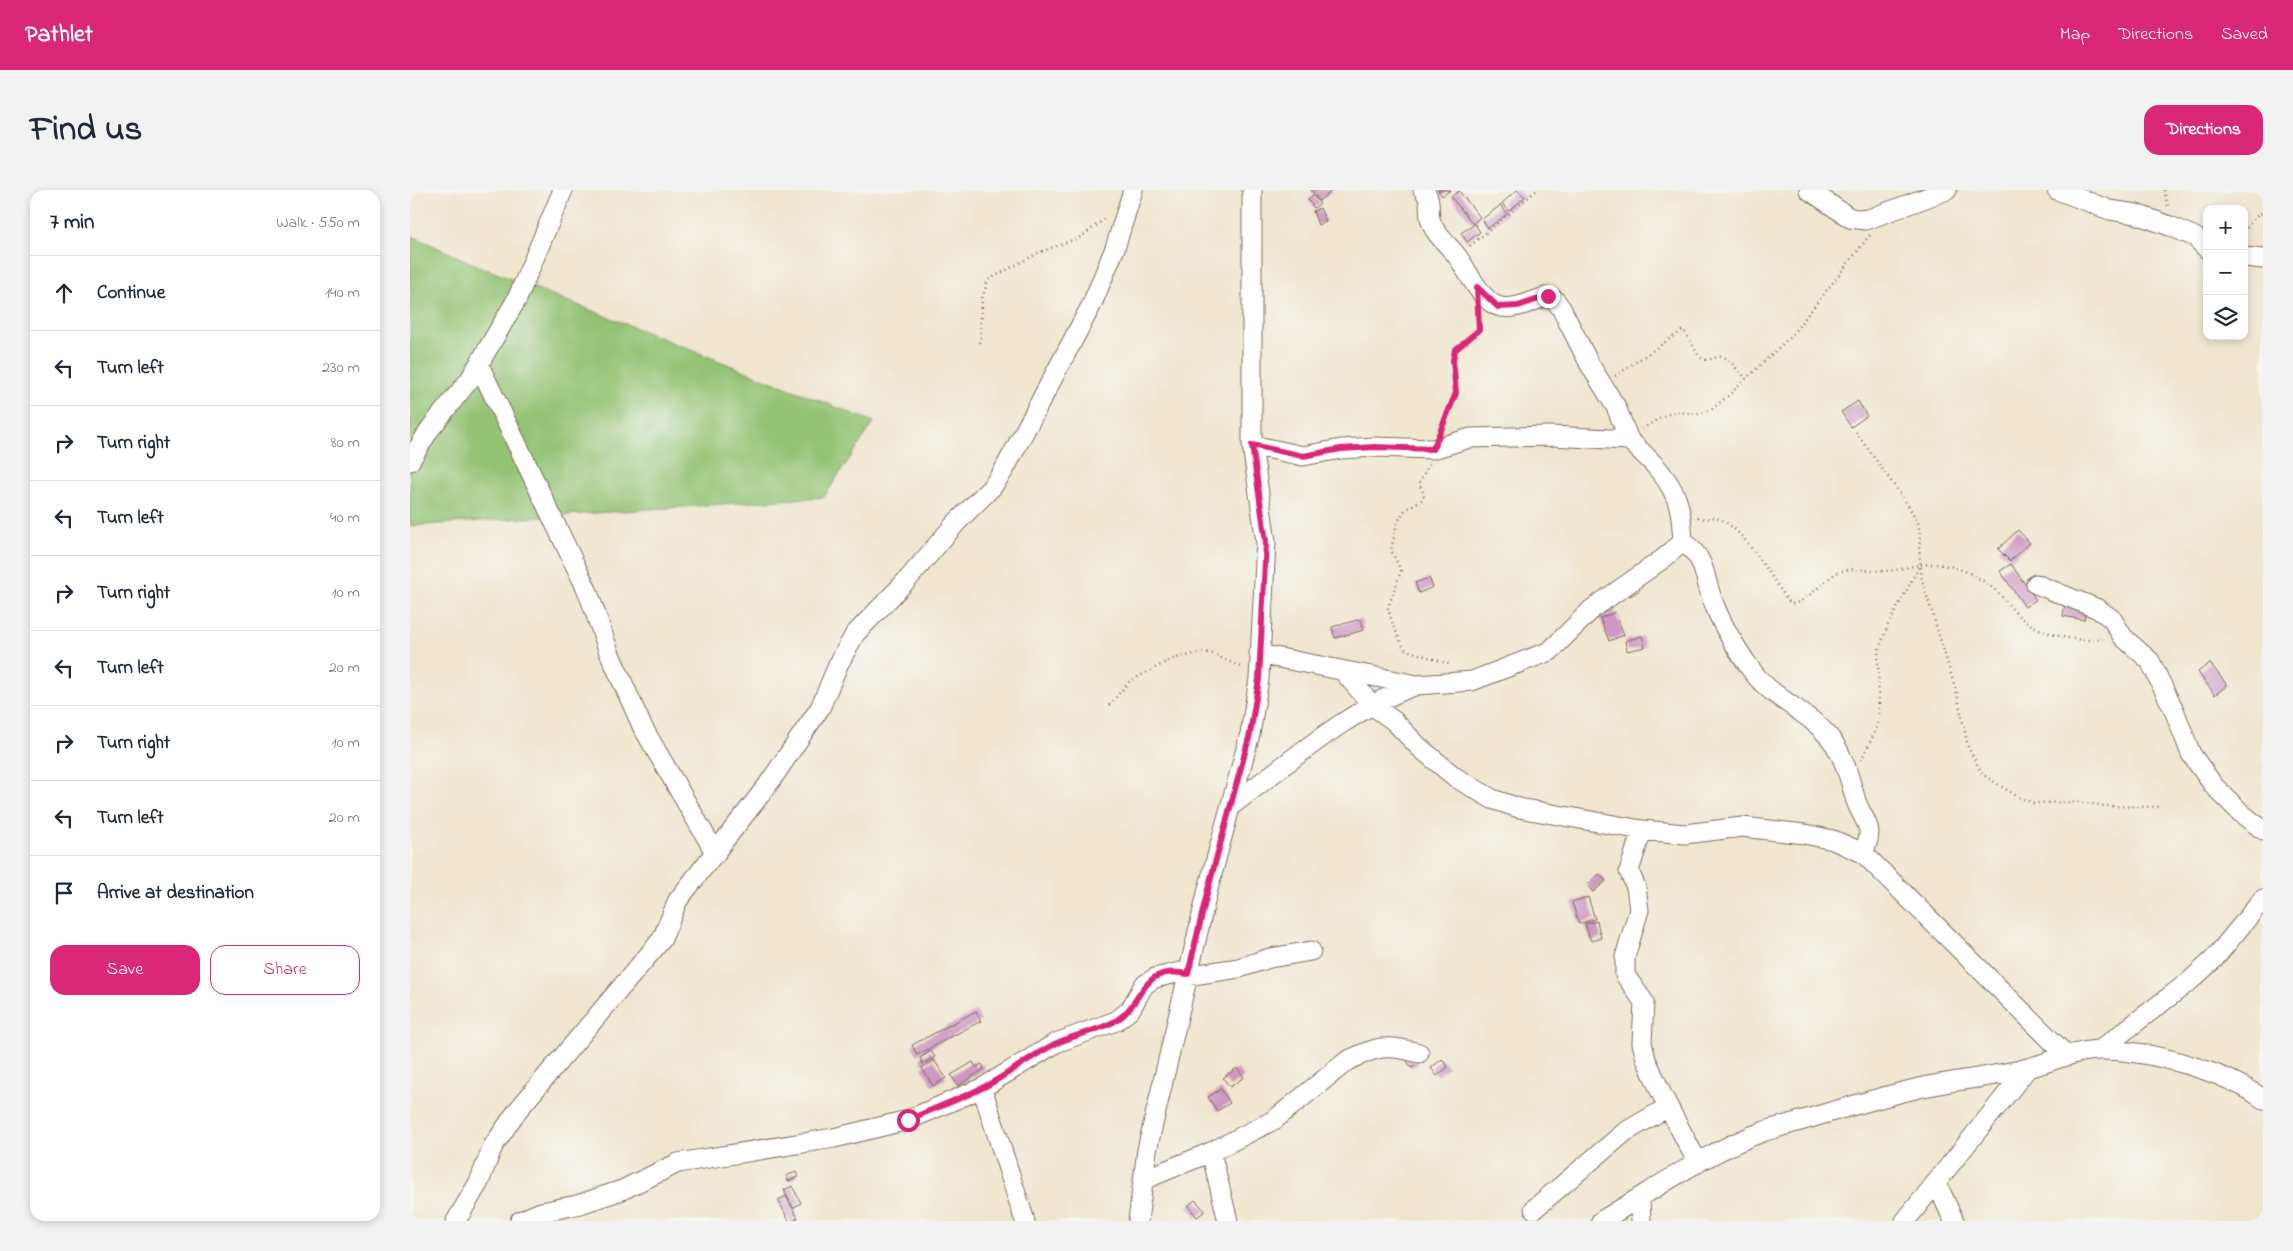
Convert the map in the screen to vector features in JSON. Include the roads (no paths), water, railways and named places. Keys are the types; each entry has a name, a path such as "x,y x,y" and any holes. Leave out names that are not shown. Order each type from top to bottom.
{"street":[{"path":"410,461 430,429 479,366 517,299 563,190"},
{"path":"456,1221 479,1182 493,1146 517,1111 662,939 678,900 716,854 767,786 820,708 850,642 862,626 908,579 956,523 992,487 1004,470 1092,304 1115,248 1133,190"},
{"path":"1138,1221 1147,1150 1208,889 1250,734 1259,679 1266,542 1252,445 1252,190"},
{"path":"1423,190 1428,197 1429,215 1434,229 1457,256 1477,287 1498,307 1518,306 1545,296 1555,300 1601,384 1616,407 1629,440 1661,472 1679,506 1683,542 1696,551 1713,602 1750,668 1768,688 1799,710 1831,738 1854,787 1856,801 1870,827 1870,839 1863,853"},
{"path":"1808,190 1850,218 1866,220 1947,190"},
{"path":"2057,190 2110,210 2136,214 2170,226 2195,237 2203,245"},
{"path":"2248,257 2263,259"},
{"path":"479,366 588,592 609,652 642,726 716,854"},
{"path":"1252,445 1303,456 1341,449 1375,447 1433,449 1470,438 1551,436 1629,440"},
{"path":"1259,654 1417,685 1472,681 1550,651 1592,609 1664,558 1683,542"},
{"path":"2036,584 2098,609 2112,619 2123,637 2150,661 2174,710 2191,754 2214,786 2242,814 2263,830"},
{"path":"1343,671 1374,706 1394,722 1407,736 1455,777 1492,799 1519,808 1642,830 1685,834 1742,827 1805,834 1833,840 1863,853 2067,1056"},
{"path":"1232,805 1345,722 1400,691 1417,685"},
{"path":"1642,830 1629,871 1636,887 1639,910 1624,967 1625,975 1644,1002 1642,1043 1646,1059 1668,1107 1698,1163"},
{"path":"2100,1050 2191,980 2214,958 2263,899"},
{"path":"520,1221 542,1212 577,1205 622,1190 678,1163 834,1138 908,1120 982,1088 1056,1044 1116,1021 1130,1010 1144,984 1155,978 1180,972 1187,975 1239,968 1270,958 1311,951"},
{"path":"1143,1180 1211,1152 1274,1120 1325,1081 1340,1066 1360,1054 1388,1046 1419,1053"},
{"path":"1601,1221 1744,1138 1915,1089 2026,1069 2067,1056 2100,1050 2143,1054 2231,1080 2263,1099"},
{"path":"1905,1221 1937,1184 2026,1069"},
{"path":"982,1088 1025,1221"},
{"path":"1534,1209 1625,1132 1668,1107"},
{"path":"1211,1152 1228,1221"},
{"path":"1937,1184 1954,1221"},
{"path":"1640,1198 1641,1221"}]}
